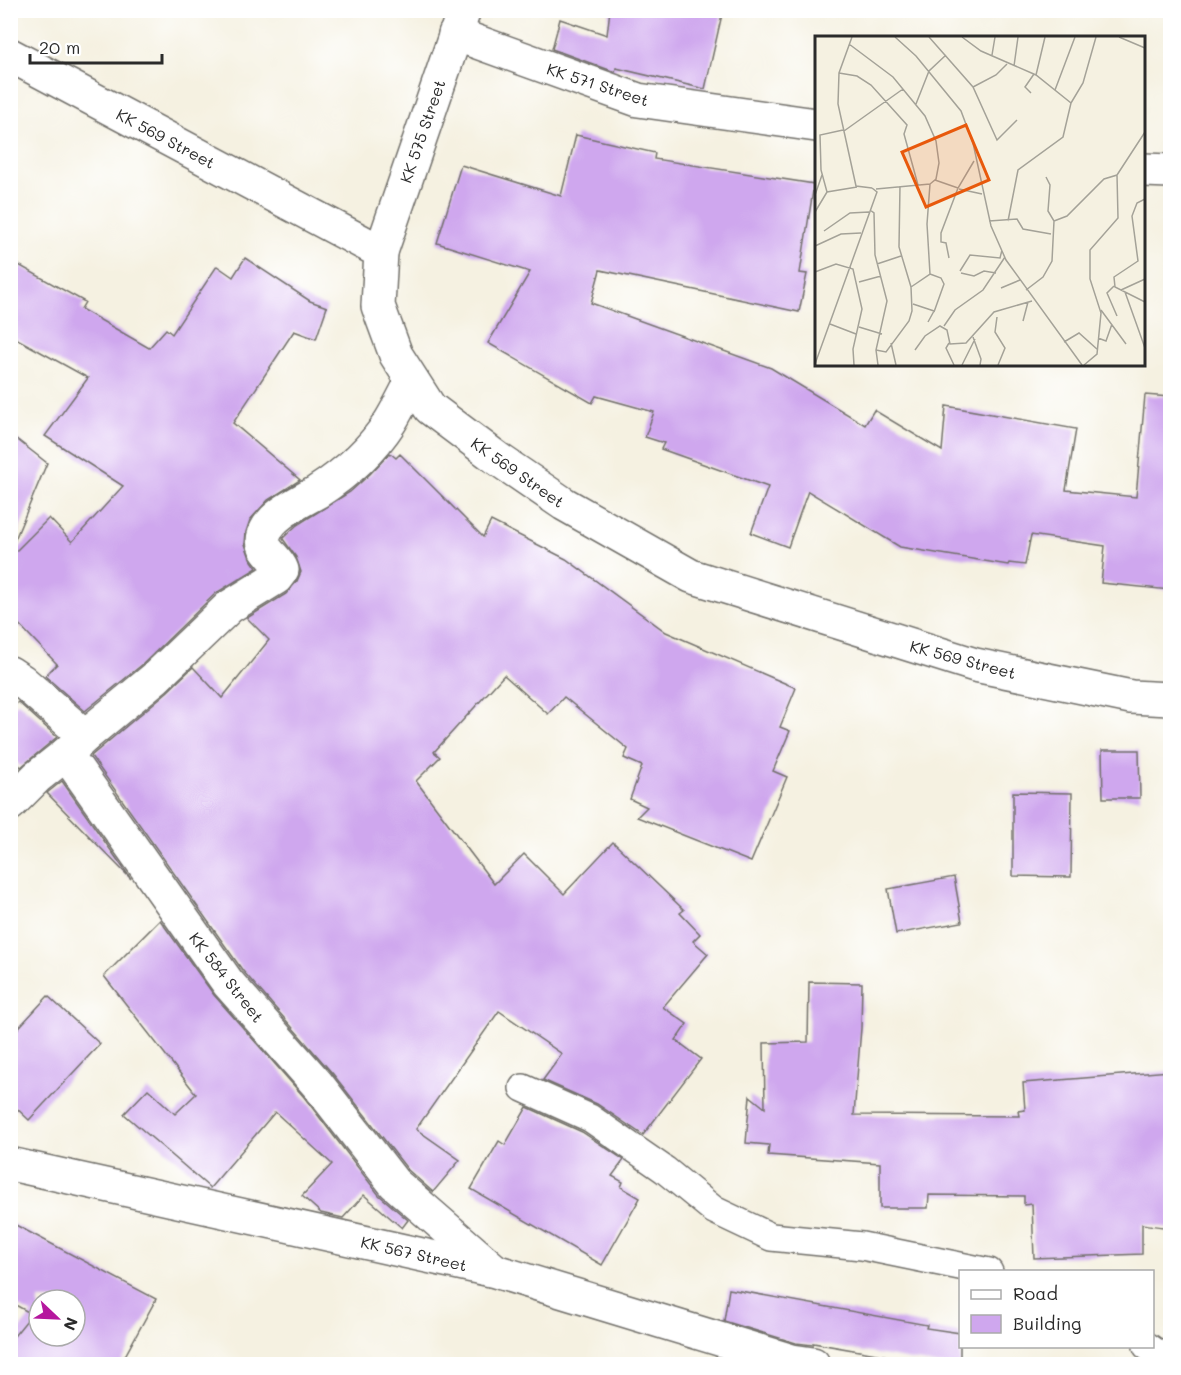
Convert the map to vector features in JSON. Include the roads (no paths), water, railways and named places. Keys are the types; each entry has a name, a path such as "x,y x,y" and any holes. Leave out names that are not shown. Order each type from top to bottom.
{"street":[{"name":"KK 571 Street","path":"459,22 638,100 815,125"},
{"name":"KK 575 Street","path":"381,252 459,22"},
{"name":"KK 569 Street","path":"10,55 381,252 378,306 396,355 430,408 498,459 564,504 692,576 975,665 1131,697 1170,699"},
{"path":"1145,170 1170,171"},
{"path":"10,804 37,777 155,678 230,607 276,578 282,570 279,562 266,550 263,542 264,532 288,508 318,491 366,453 390,422 412,381"},
{"name":"KK 584 Street","path":"10,673 76,745 228,983 318,1085 394,1183 495,1271"},
{"name":"KK 567 Street","path":"10,1164 495,1271 792,1361 813,1365"}],"lane":[{"path":"523,1088 590,1118 665,1170 714,1210 771,1237 862,1246 978,1270"},
{"path":"1149,1348 1170,1362"}]}
